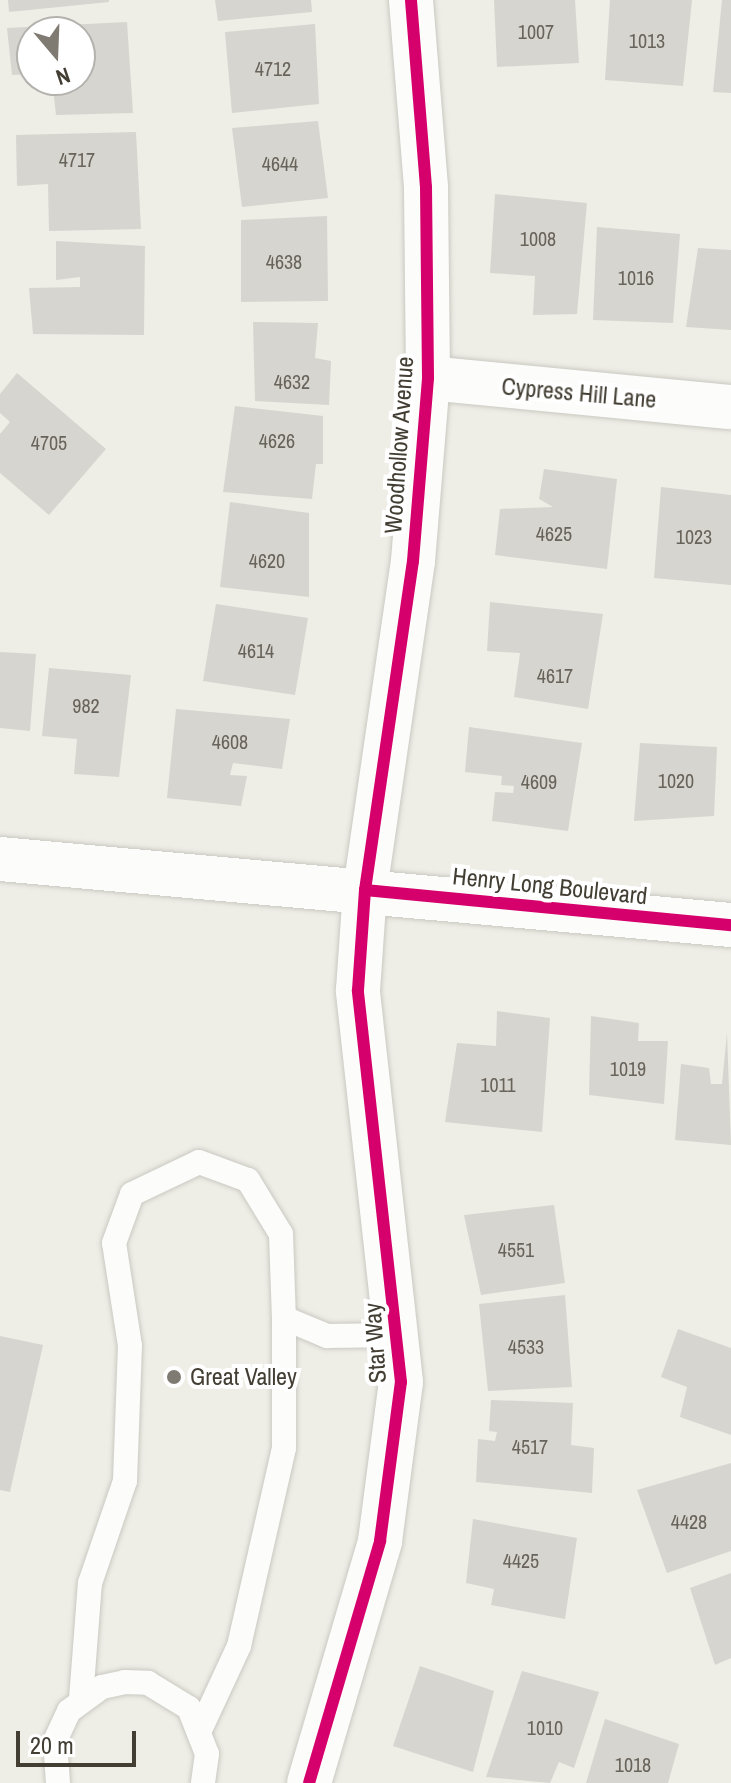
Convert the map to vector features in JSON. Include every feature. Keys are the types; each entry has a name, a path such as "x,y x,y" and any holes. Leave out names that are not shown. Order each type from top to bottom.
{"street":[{"name":"Woodhollow Avenue","path":"365,890 413,561 428,378 426,187 411,0"},
{"name":"Cypress Hill Lane","path":"428,378 731,407"},
{"name":"Henry Long Boulevard","path":"0,859 731,925"},
{"name":"Star Way","path":"309,1783 380,1541 399,1424 399,1335 360,1032 365,890"}],"lane":[{"path":"58,1783 55,1741 81,1699 90,1583 125,1481 130,1346 114,1243 132,1194 199,1162 248,1180 281,1234 284,1318 284,1448 239,1646 201,1728"},
{"path":"284,1318 327,1336 399,1335"},
{"path":"81,1699 102,1687 148,1683 189,1708 201,1728 209,1782"}],"building":[{"path":"8,0 109,0 109,2 9,12"},
{"path":"215,0 311,0 312,12 218,21"},
{"path":"494,0 575,0 579,63 497,67"},
{"path":"610,0 692,0 683,86 605,80"},
{"path":"722,0 731,0 731,93 713,92"},
{"path":"127,22 133,113 56,115 54,96 96,96 96,24"},
{"path":"315,24 319,104 232,113 225,32"},
{"path":"7,28 16,28 16,75 12,75"},
{"path":"318,121 328,198 242,207 232,128"},
{"path":"136,132 141,229 49,231 48,184 17,186 16,135"},
{"path":"495,194 587,203 577,314 533,315 535,276 490,273"},
{"path":"327,216 328,301 241,302 241,220"},
{"path":"597,227 680,234 673,323 593,320"},
{"path":"56,241 145,246 144,335 33,334 29,288 80,287 80,277 56,280"},
{"path":"698,248 731,250 731,330 686,327"},
{"path":"253,322 318,323 315,358 331,361 329,405 255,401"},
{"path":"17,373 106,449 49,515 0,473 0,434 10,422 0,413 0,394"},
{"path":"235,406 323,416 323,464 316,464 312,499 223,492"},
{"path":"544,469 617,479 607,569 495,555 500,509 553,507 539,499"},
{"path":"661,487 731,495 731,585 654,578"},
{"path":"230,502 309,513 309,597 220,587"},
{"path":"490,602 603,614 588,709 514,697 520,653 487,651"},
{"path":"216,604 308,618 295,695 203,681"},
{"path":"0,652 36,654 30,731 0,728"},
{"path":"49,668 131,675 119,777 74,774 77,739 42,736"},
{"path":"176,709 290,719 282,769 233,763 230,775 247,776 241,806 167,798"},
{"path":"469,727 582,743 568,831 492,821 495,792 513,793 514,786 501,785 502,776 465,772"},
{"path":"640,743 717,747 714,816 634,821"},
{"path":"497,1011 550,1018 542,1132 445,1122 457,1043 496,1046"},
{"path":"591,1016 639,1023 638,1041 668,1041 664,1104 589,1095"},
{"path":"727,1033 731,1145 675,1140 681,1064 709,1068 711,1084 722,1084"},
{"path":"554,1205 565,1283 481,1295 464,1215"},
{"path":"565,1295 572,1387 488,1391 479,1304"},
{"path":"678,1329 731,1348 731,1435 680,1417 687,1387 661,1377"},
{"path":"0,1336 43,1345 10,1492 0,1490"},
{"path":"491,1400 573,1403 571,1445 594,1448 592,1493 476,1482 478,1439 495,1441 497,1432 489,1431"},
{"path":"731,1463 731,1551 667,1573 637,1490"},
{"path":"473,1519 577,1538 565,1619 491,1605 494,1589 466,1583"},
{"path":"731,1573 731,1658 715,1665 690,1588"},
{"path":"420,1666 494,1691 473,1772 393,1746"},
{"path":"522,1671 599,1692 574,1768 559,1762 550,1783 486,1777"},
{"path":"605,1719 679,1744 668,1783 586,1783"}],"cycle path":[{"path":"309,1783 380,1541 401,1382 358,990 365,890 413,561 428,378 426,187 411,0"},
{"path":"365,890 731,925"}],"place":[{"name":"Great Valley","path":"174,1377"}]}
